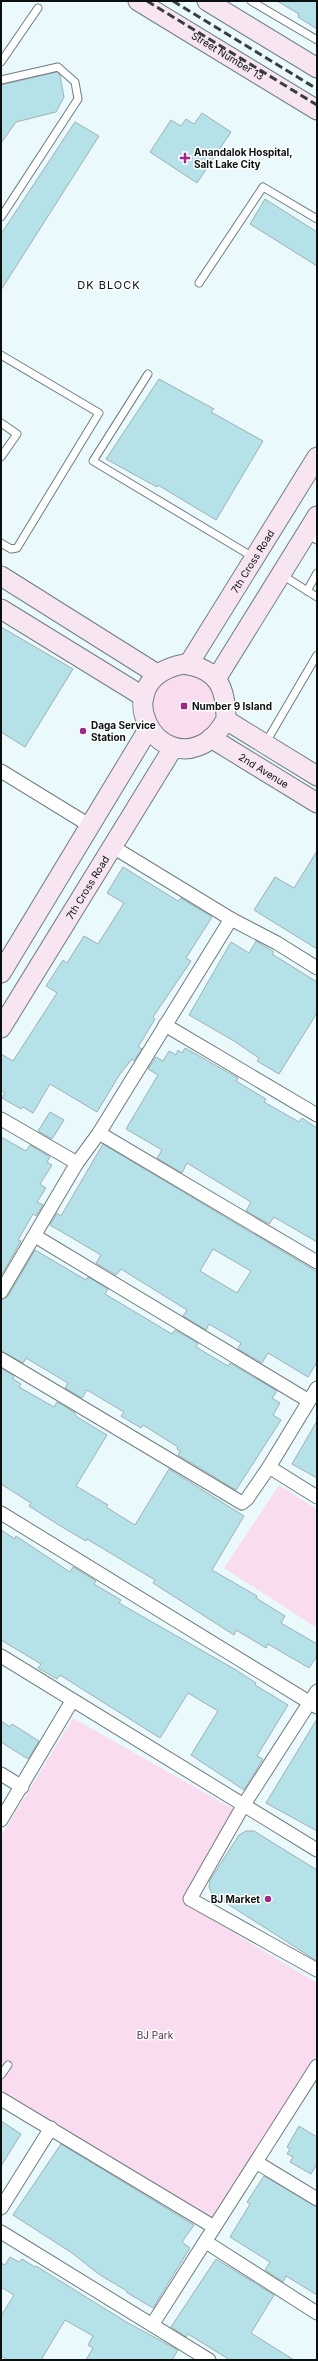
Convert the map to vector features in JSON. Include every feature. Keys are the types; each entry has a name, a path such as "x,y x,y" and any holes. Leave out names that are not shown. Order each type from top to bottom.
{"street":[{"name":"Street Number 13","path":"138,1 317,110"},
{"path":"207,1 317,68"},
{"name":"7th Cross Road","path":"188,665 317,457"},
{"path":"216,679 281,574 314,528"},
{"path":"1,576 157,674"},
{"path":"1,609 144,697"},
{"path":"188,665 199,666 216,679 222,687 226,701 226,720 211,738 198,746 173,748 157,738 149,728 143,711 144,697 149,683 157,674 170,667 188,665"},
{"path":"226,720 317,776"},
{"path":"1,973 149,728"},
{"name":"2nd Avenue","path":"211,738 317,803"},
{"name":"7th Cross Road","path":"1,1028 173,748"},
{"path":"1,771 90,825"},
{"path":"113,847 231,919 277,943 317,968"},
{"path":"1,1292 77,1163 99,1133 231,919"},
{"path":"166,1025 317,1114"},
{"path":"1,1119 77,1163"},
{"path":"99,1133 317,1262"},
{"path":"35,1236 309,1401"},
{"path":"1,1359 236,1501 242,1503 247,1499 269,1467 317,1388"},
{"path":"269,1467 317,1497"},
{"path":"1,1513 313,1705"},
{"path":"1,1656 243,1806 317,1850"},
{"path":"317,1691 313,1705 243,1806 190,1899 317,1970"},
{"path":"1,1820 22,1787 72,1700"},
{"path":"1,1774 22,1787"},
{"path":"152,2325 256,2162 313,2080 317,2066"},
{"path":"1,2099 214,2227"},
{"path":"1,2208 51,2128"},
{"path":"256,2162 317,2199"},
{"path":"1,2232 209,2360"},
{"path":"206,2242 317,2313"}],"lane":[{"path":"252,1 317,40"},
{"path":"1,62 38,8"},
{"path":"1,80 58,67 75,82 78,99 1,217"},
{"path":"199,283 263,187 317,219"},
{"path":"1,355 99,413 17,548 11,549 1,543"},
{"path":"148,374 93,461 255,558"},
{"path":"1,423 17,434 1,458"},
{"path":"307,591 317,573"},
{"path":"281,574 317,597"},
{"path":"265,744 317,655"},
{"path":"1,2075 8,2065"}],"green space":[{"path":"185,675 197,677 208,684 215,695 217,707 215,719 208,730 197,737 185,739 173,737 162,730 155,719 153,707 155,695 162,684 173,677"},
{"path":"279,1485 317,1509 317,1628 224,1568"},
{"name":"BJ Park","path":"73,1718 237,1811 182,1902 317,1983 317,2055 211,2219 1,2091 1,1836"}],"building":[{"path":"277,1 317,1 317,29 298,17 299,14"},
{"path":"57,72 60,75 64,97 56,112 16,122 1,143 1,85"},
{"path":"202,113 231,132 197,183 150,152 171,120 181,126 186,119 194,124"},
{"path":"75,122 99,136 1,290 1,234"},
{"path":"265,199 317,232 317,266 250,224"},
{"path":"159,379 214,409 211,412 263,441 216,520 158,485 157,487 106,459"},
{"path":"1,627 73,669 25,747 1,732"},
{"path":"317,851 317,949 254,910 275,877 294,888"},
{"path":"123,867 178,901 181,898 212,917 186,958 191,961 153,1017 155,1019 138,1047 142,1049 134,1061 132,1059 120,1074 97,1112 50,1084 33,1113 23,1107 21,1109 2,1098 5,1093 1,1090 1,1054 13,1061 57,993 46,986 63,960 67,963 84,936 98,944 124,903 107,893"},
{"path":"256,941 274,952 272,954 317,982 317,1013 279,1074 257,1061 259,1058 234,1041 189,1015 231,942 249,953"},
{"path":"185,1048 238,1078 236,1081 266,1099 264,1102 299,1122 302,1118 317,1128 317,1242 274,1217 269,1224 246,1211 251,1202 187,1163 182,1173 157,1158 162,1150 126,1129 158,1075 148,1069 156,1057 163,1061 169,1051 176,1055 178,1050 182,1053"},
{"path":"50,1112 64,1120 52,1139 38,1131"},
{"path":"1,1137 26,1151 30,1145 50,1157 47,1162 52,1165 40,1184 46,1188 37,1202 43,1205 36,1216 33,1214 18,1240 21,1241 1,1276"},
{"path":"103,1144 317,1272 317,1362 308,1377 268,1353 262,1363 238,1349 241,1343 209,1324 206,1330 183,1316 187,1310 121,1269 116,1275 96,1263 101,1255 50,1225 57,1213 61,1216","holes":["213,1249 251,1271 237,1293 200,1271"]},
{"path":"35,1250 86,1280 88,1277 108,1289 105,1294 172,1334 175,1330 198,1343 196,1347 228,1366 230,1363 277,1391 272,1398 280,1403 273,1415 281,1420 236,1490 178,1455 180,1451 177,1449 178,1447 143,1425 141,1428 121,1416 124,1412 87,1390 82,1398 65,1388 68,1383 26,1358 23,1363 1,1351 1,1300 8,1296"},
{"path":"1,1368 14,1376 13,1379 21,1384 19,1387 54,1407 57,1402 74,1412 77,1417 107,1435 76,1486 108,1505 106,1507 135,1525 169,1469 244,1516 212,1570 257,1596 256,1598 285,1616 281,1623 317,1644 317,1656 309,1668 268,1644 266,1648 236,1630 234,1635 153,1583 155,1580 87,1539 86,1541 62,1527 29,1506 31,1503 1,1484"},
{"path":"317,1421 317,1478 292,1464"},
{"path":"1,1530 15,1539 16,1536 70,1572 73,1567 96,1581 94,1584 121,1600 119,1603 236,1670 256,1683 255,1685 288,1705 257,1756 263,1759 244,1790 191,1755 218,1711 188,1693 160,1738 60,1675 57,1679 38,1668 41,1664 1,1640"},
{"path":"317,1719 317,1831 266,1803"},
{"path":"1,1721 10,1727 12,1724 39,1741 28,1759 1,1742"},
{"name":"BJ Market","path":"246,1831 254,1831 317,1870 317,1961 212,1894 209,1887 210,1880 239,1835"},
{"path":"1,2121 21,2134 1,2166"},
{"path":"299,2126 317,2137 317,2164 311,2174 290,2162 293,2157 287,2154 290,2149 287,2147"},
{"path":"61,2144 194,2225 182,2242 190,2248 153,2308 100,2275 72,2253 13,2215"},
{"path":"264,2176 317,2207 317,2295 286,2276 283,2282 265,2270 270,2262 230,2237 250,2204 247,2202"},
{"path":"10,2257 19,2262 22,2259 35,2267 36,2266 128,2323 178,2350 172,2360 86,2360 93,2348 88,2345 93,2336 65,2320 41,2360 8,2360 1,2356 1,2316 14,2295 1,2287 1,2263 5,2265"},
{"path":"216,2259 274,2295 251,2333 294,2360 230,2360 188,2334 186,2337 171,2327"}],"railway":[{"path":"147,1 317,105"},
{"path":"173,1 317,89"}],"place":[{"name":"Anandalok Hospital, Salt Lake City","path":"185,158"},
{"name":"Number 9 Island","path":"184,706"},
{"name":"Daga Service Station","path":"83,731"},
{"name":"BJ Market","path":"268,1899"}],"district":[{"name":"DK BLOCK","path":"109,285"}]}
